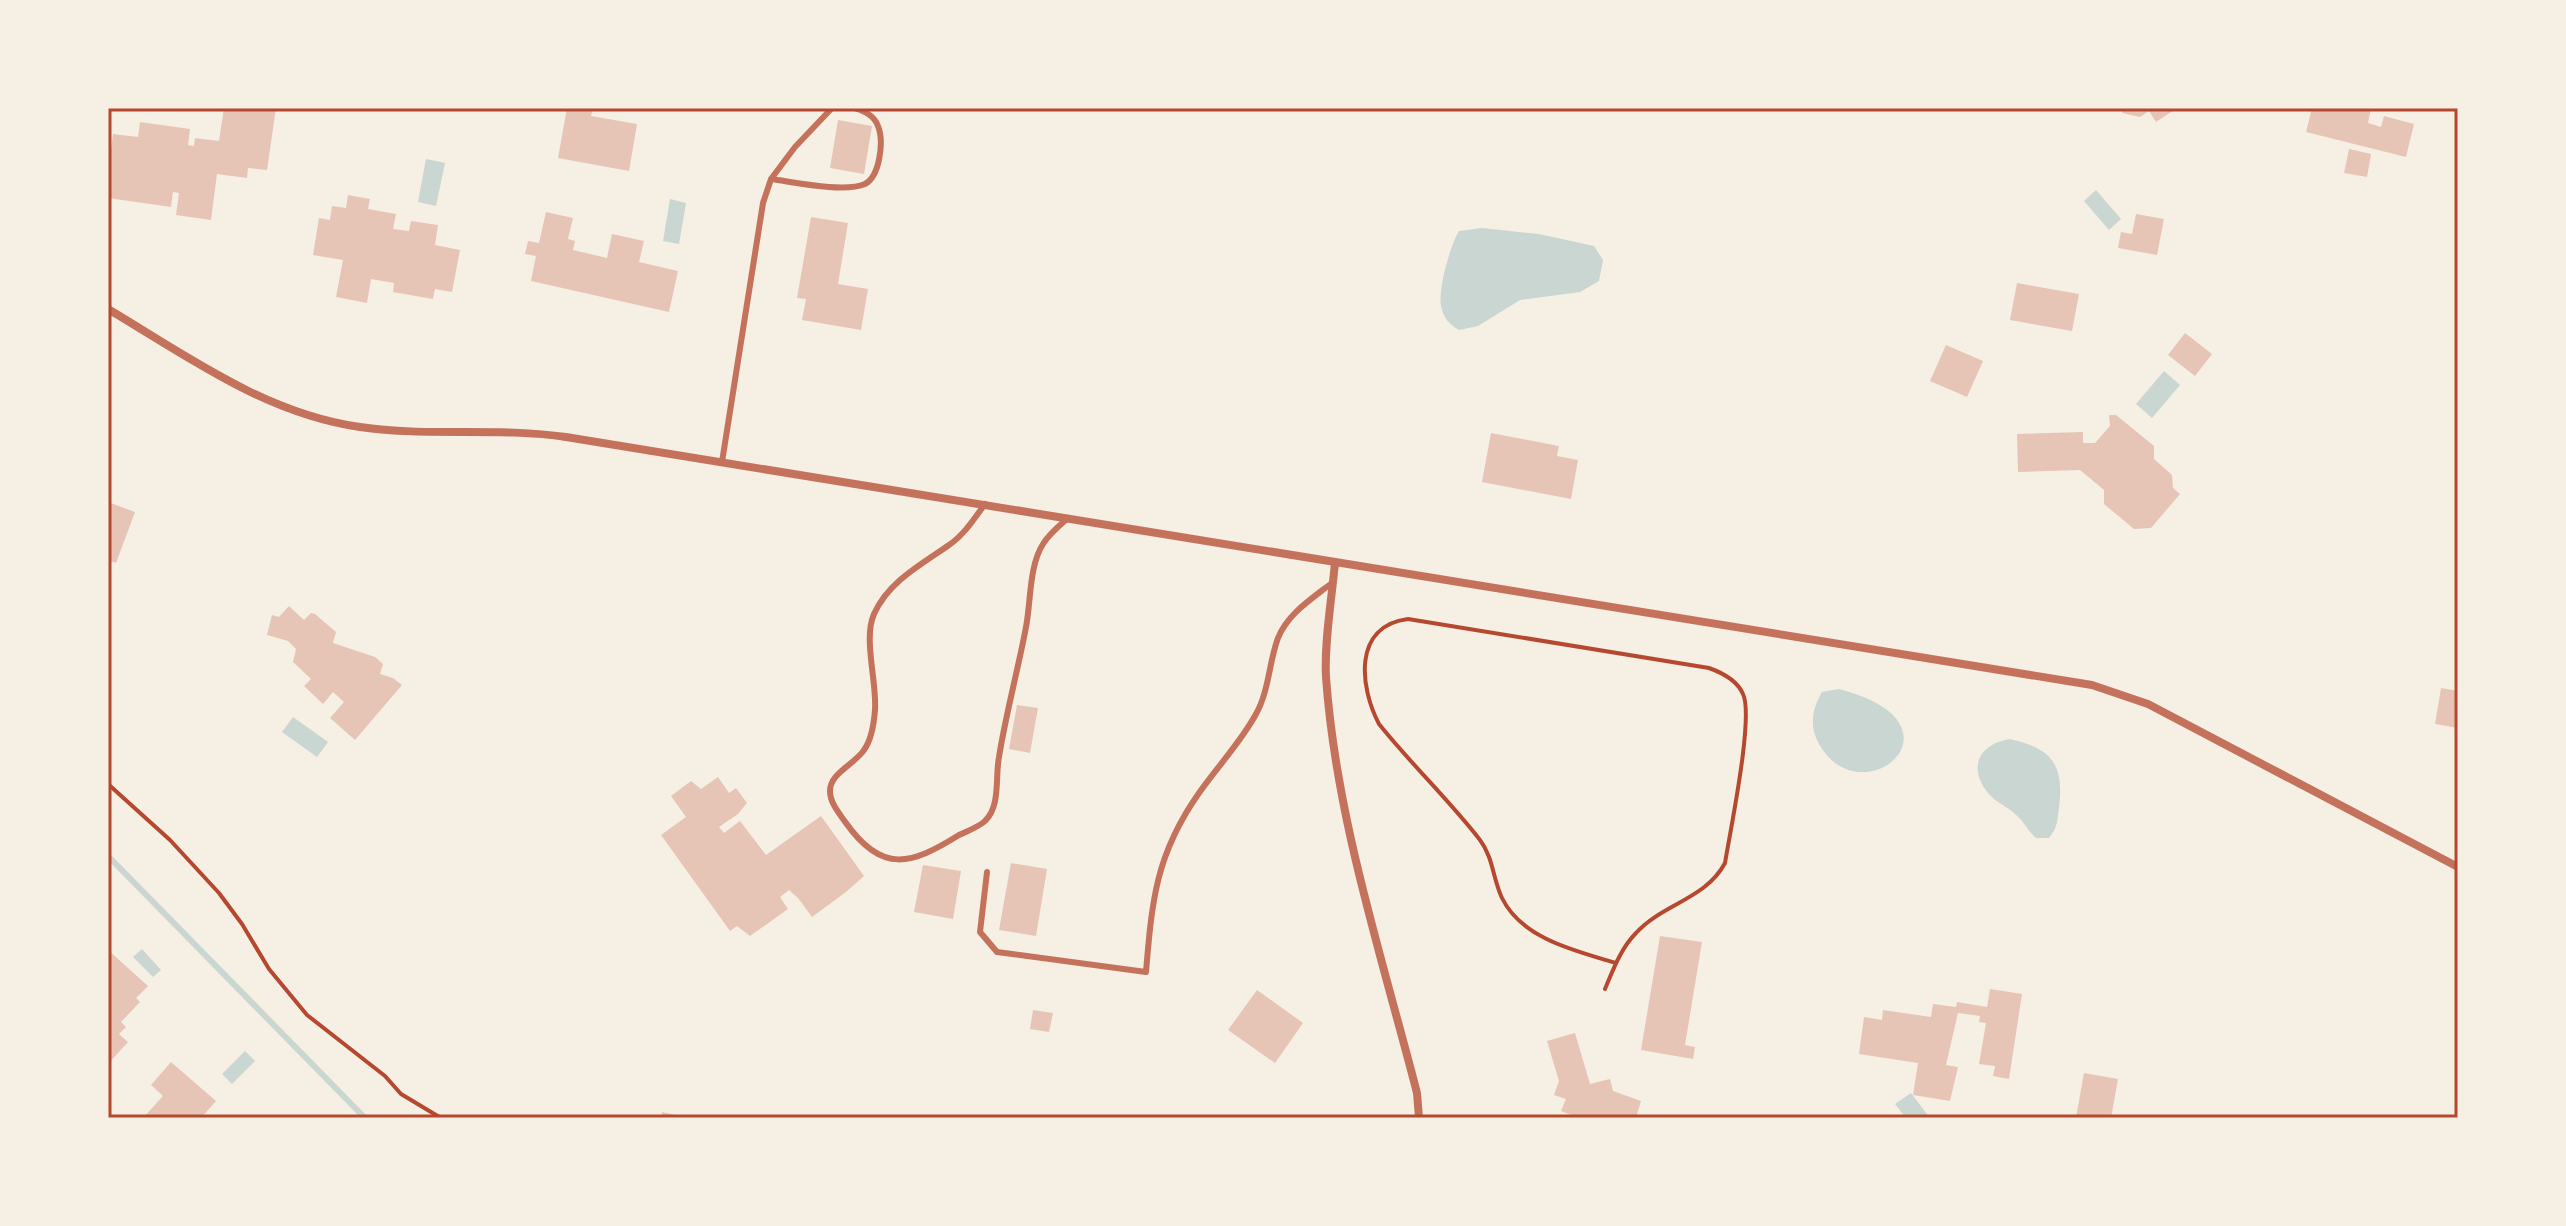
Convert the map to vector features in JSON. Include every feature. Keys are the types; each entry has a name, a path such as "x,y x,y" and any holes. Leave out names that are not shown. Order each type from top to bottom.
{"street":[{"path":"108,309 242,388 310,416 357,427 406,432 549,434 1960,661 2092,685 2148,704 2458,867"},
{"path":"1335,562 1326,674 1334,758 1362,882 1417,1093 1419,1118"}],"lane":[{"path":"722,462 763,203 771,179 795,147 832,108"},
{"path":"771,179 849,187 865,184 873,177 880,151 879,127 872,116 854,108"},
{"path":"985,504 951,544 919,565 894,587 873,616 870,636 875,708 871,735 864,751 833,780 830,789 832,802 854,834 869,850 881,857 898,860 913,858 938,849 986,821 995,804 998,758 1027,623 1036,560 1042,545 1068,518"},
{"path":"987,872 980,932 997,952 1146,972 1152,898 1171,841 1196,796 1256,714 1278,636 1292,615 1333,582"}],"path":[{"path":"1605,989 1634,934 1647,922 1718,878 1725,863 1747,722 1744,696 1738,685 1709,668 1408,619 1389,625 1371,642 1364,668 1368,703 1379,724 1483,843 1501,896 1511,913 1524,926 1549,940 1616,963"},
{"path":"108,784 170,840 219,893 269,969 307,1015 385,1076 401,1094 441,1118"}],"shaded area":[{"path":"426,159 445,163 436,206 418,202"},
{"path":"2096,190 2121,219 2109,230 2084,201"},
{"path":"670,199 686,203 679,244 663,241"},
{"path":"1482,228 1539,234 1594,246 1603,260 1599,281 1580,292 1520,300 1478,326 1459,330 1447,321 1442,310 1443,279 1459,231"},
{"path":"2164,371 2180,385 2152,418 2136,404"},
{"path":"1839,689 1879,704 1899,723 1904,742 1896,758 1880,769 1859,772 1837,765 1819,744 1813,724 1816,705 1822,692"},
{"path":"293,717 328,742 317,757 282,732"},
{"path":"2010,739 2046,754 2057,770 2060,780 2059,808 2056,827 2049,838 2036,838 2018,817 1994,799 1980,780 1978,762 1982,754 1998,742"},
{"path":"142,949 161,970 153,977 133,957"},
{"path":"245,1051 255,1061 232,1084 222,1074"},
{"path":"1911,1093 1930,1118 1906,1118 1895,1104"}],"building":[{"path":"224,108 276,108 267,170 248,168 247,178 217,174 211,220 176,215 179,193 173,192 171,207 108,198 113,134 138,137 140,122 190,129 188,145 194,146 195,138 219,141"},
{"path":"567,108 593,108 591,116 637,124 629,171 558,158"},
{"path":"2123,108 2177,108 2156,122 2149,111 2140,117 2122,113"},
{"path":"2312,108 2371,108 2368,123 2381,127 2384,116 2414,124 2406,157 2306,132"},
{"path":"838,120 872,126 864,174 830,168"},
{"path":"2349,149 2371,154 2367,177 2344,173"},
{"path":"348,195 370,199 368,209 396,214 393,229 409,231 411,221 438,225 435,245 460,250 452,292 435,289 433,299 393,292 394,283 371,279 367,303 336,297 343,260 313,255 319,218 330,220 332,206 346,208"},
{"path":"546,212 573,218 568,239 575,241 573,250 607,258 612,234 644,241 639,262 678,271 669,312 531,281 536,256 525,254 528,241 539,243"},
{"path":"2136,214 2164,219 2157,255 2118,248 2121,232 2132,234"},
{"path":"811,217 848,223 838,284 868,289 861,330 802,320 806,299 797,298"},
{"path":"2017,283 2079,294 2072,331 2010,320"},
{"path":"2185,333 2212,354 2195,376 2168,355"},
{"path":"1946,345 1983,361 1967,397 1930,381"},
{"path":"2109,415 2116,415 2154,446 2154,459 2172,475 2173,488 2180,494 2151,528 2134,529 2104,504 2104,490 2080,470 2018,472 2017,434 2083,432 2083,443 2095,443 2110,426"},
{"path":"1491,433 1559,446 1557,456 1578,460 1571,499 1482,482"},
{"path":"108,502 135,512 116,563 108,560"},
{"path":"289,606 304,620 311,613 315,614 336,632 333,643 375,657 383,664 380,674 402,685 355,740 330,718 344,702 333,692 323,704 304,686 311,679 293,662 296,649 288,641 267,635 272,615 279,617"},
{"path":"2441,688 2458,691 2458,728 2435,724"},
{"path":"1017,705 1038,708 1030,753 1009,749"},
{"path":"718,777 729,793 736,788 747,803 738,814 719,827 724,833 740,821 766,855 821,816 864,876 812,917 789,890 780,897 788,909 750,936 737,926 730,931 661,835 686,817 671,796 691,781 701,789"},
{"path":"1011,863 1047,869 1036,936 999,930"},
{"path":"923,865 961,871 953,919 914,912"},
{"path":"1660,936 1702,942 1685,1045 1695,1047 1693,1059 1641,1050"},
{"path":"108,950 148,986 136,998 140,1002 121,1022 126,1027 119,1034 128,1042 108,1064"},
{"path":"1990,989 2022,994 2009,1079 1993,1076 1995,1066 1979,1064 1986,1023 1979,1022 1980,1016 1958,1013 1946,1065 1958,1067 1950,1101 1913,1095 1918,1063 1859,1054 1864,1017 1882,1020 1883,1010 1931,1017 1933,1004 1956,1007 1957,1002 1987,1007"},
{"path":"1257,990 1303,1023 1275,1063 1228,1030"},
{"path":"1033,1010 1053,1013 1049,1032 1030,1029"},
{"path":"1575,1033 1590,1084 1610,1079 1613,1091 1641,1101 1636,1118 1579,1118 1561,1111 1566,1099 1554,1095 1559,1081 1547,1041"},
{"path":"171,1062 216,1101 201,1118 143,1118 163,1096 151,1085"},
{"path":"2084,1073 2118,1079 2111,1118 2076,1118"},
{"path":"662,1112 684,1117 661,1118"}],"waterway":[{"path":"108,856 365,1118"}]}
